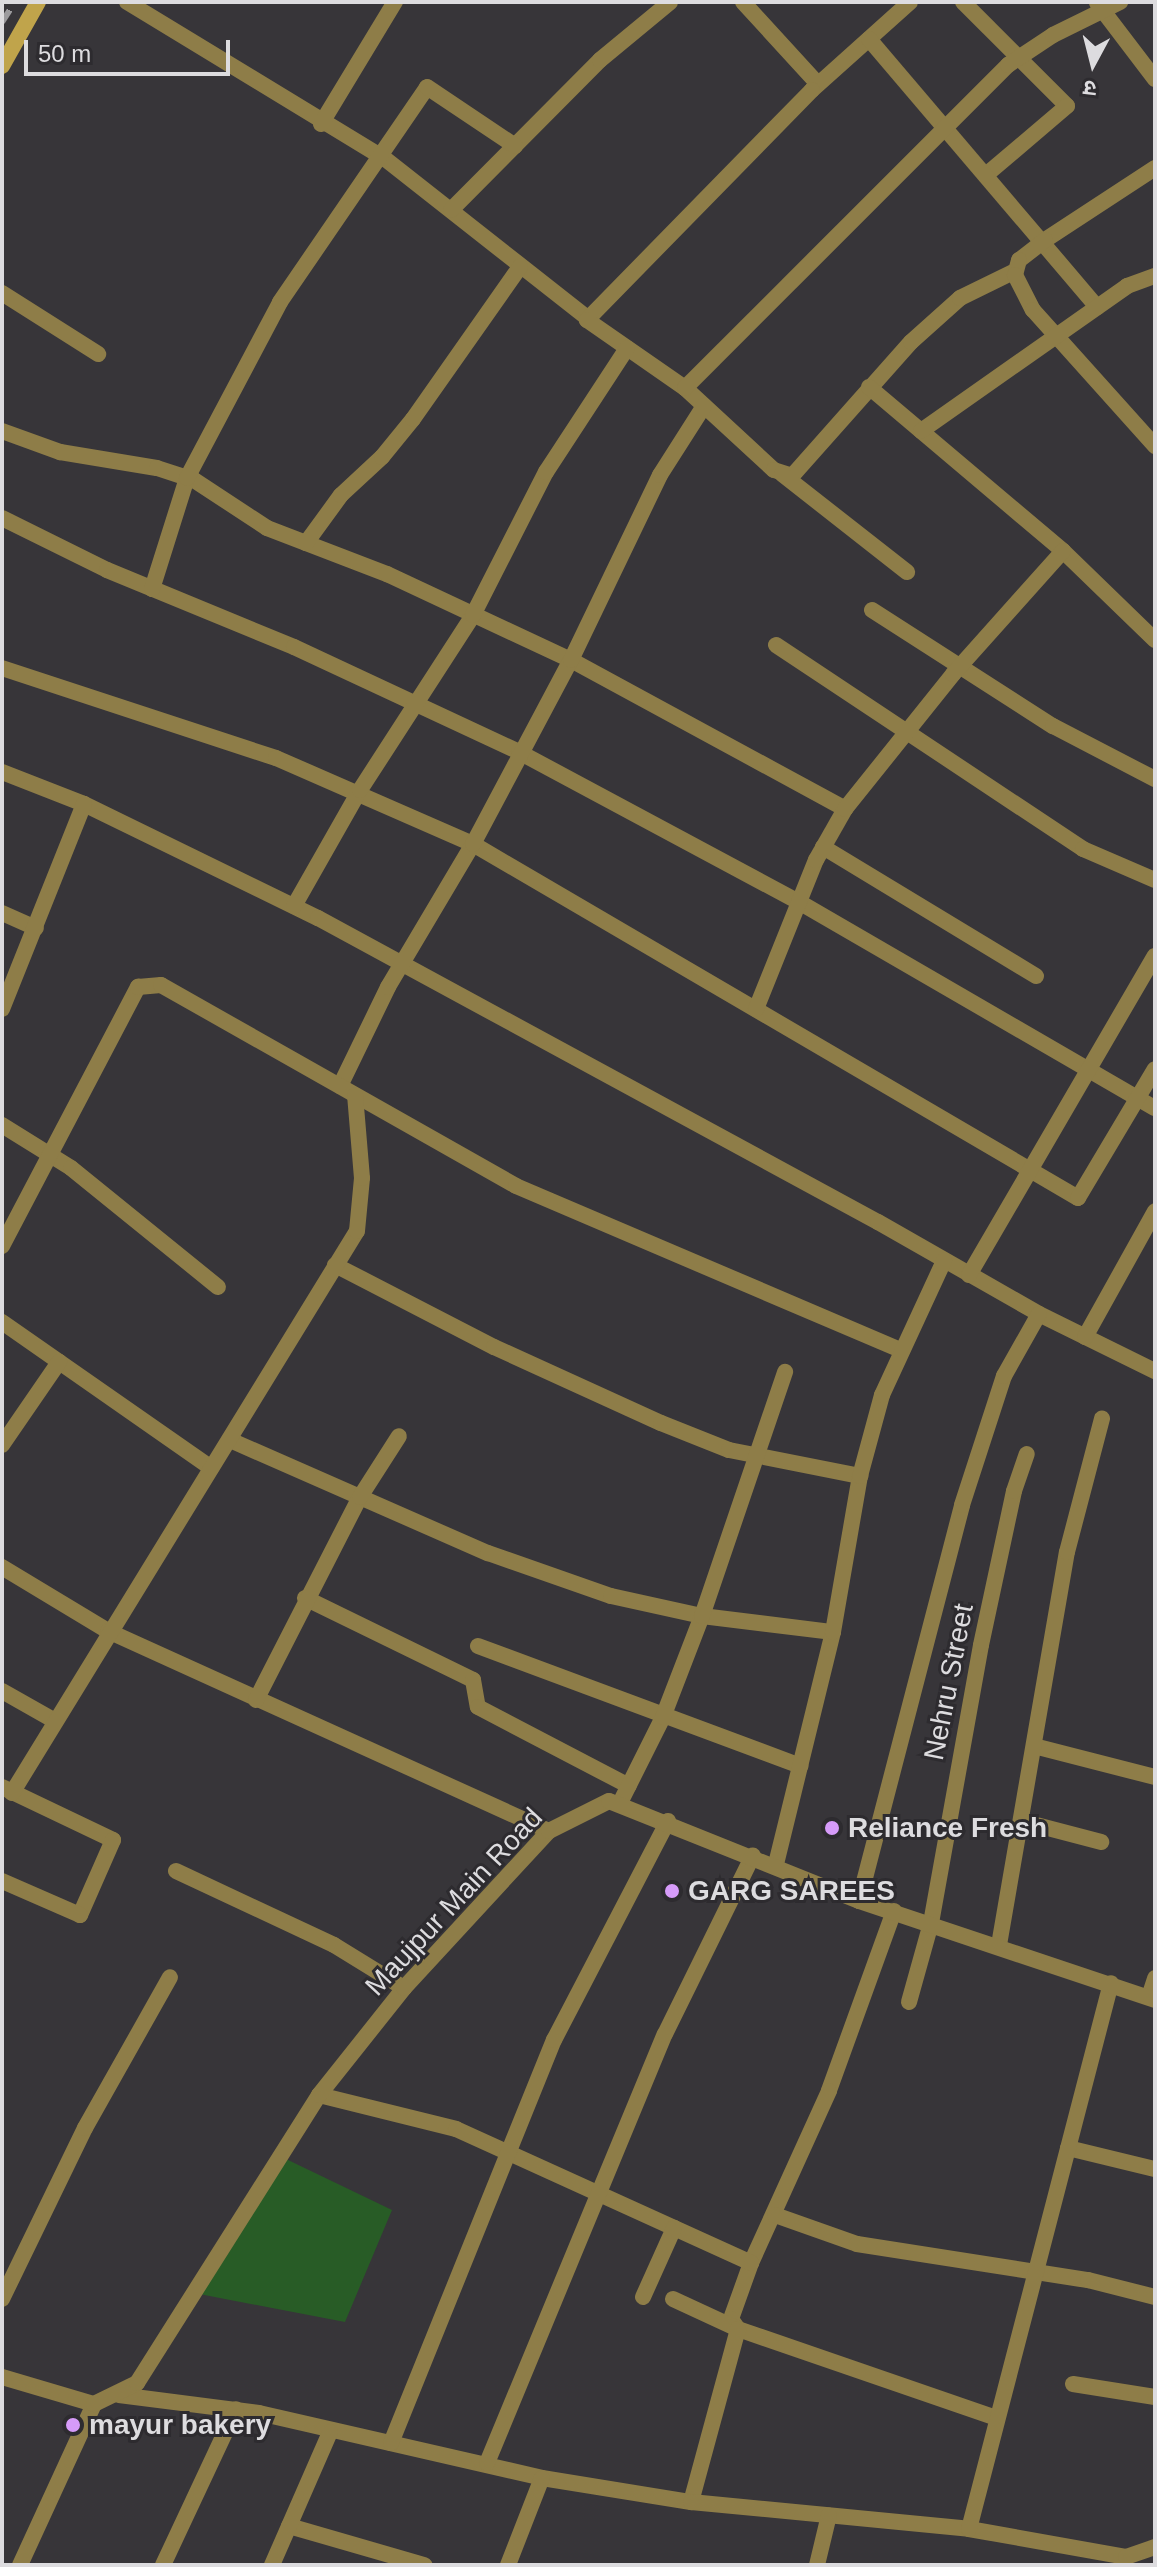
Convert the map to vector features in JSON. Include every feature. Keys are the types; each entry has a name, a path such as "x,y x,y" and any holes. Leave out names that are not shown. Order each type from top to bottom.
{"main road":[{"path":"2,66 38,2"}],"street":[{"path":"127,2 321,124 377,154 587,318 685,388 782,474 907,572"},
{"path":"321,124 395,2"},
{"path":"451,210 600,60 670,2"},
{"path":"743,2 818,84"},
{"path":"587,318 818,84 910,2"},
{"path":"963,2 1067,106 986,175"},
{"path":"685,388 942,127 1018,58 1099,6 1120,2"},
{"path":"1099,6 1155,79"},
{"path":"869,39 942,127 1045,240 1097,307"},
{"path":"152,589 187,478 280,302 377,154 427,87 515,146"},
{"path":"782,474 802,469 869,387 960,298 1015,271 1019,260 1045,240 1155,168"},
{"path":"306,543 341,495 382,457 413,419 520,267"},
{"path":"1015,271 1033,310 1155,446"},
{"path":"921,431 1127,286 1155,276"},
{"path":"2,293 98,354"},
{"path":"294,906 360,790 473,615 546,472 627,348"},
{"path":"869,387 1063,551 1155,640"},
{"path":"2,1881 80,1915 113,1840 7,1790 55,1721 357,1231 360,1210 348,1090 400,966 473,844 519,752 571,660 660,475 704,406"},
{"path":"2,431 60,452 157,468 187,478 267,528 571,660 845,809"},
{"path":"2,518 152,589 294,647 519,752 799,902 1155,1108"},
{"path":"756,1009 823,847 845,809 959,667 1063,551"},
{"path":"872,610 1053,726 1155,779"},
{"path":"776,645 1083,849 1155,880"},
{"path":"2,668 360,790 473,844 1078,1198 1155,1069"},
{"path":"2,772 84,804 294,906 1039,1314 1155,1371"},
{"path":"2,1009 84,804"},
{"path":"823,847 1036,976"},
{"path":"2,913 36,928"},
{"path":"969,1275 1155,956"},
{"path":"2,1246 138,987 146,983 161,985 516,1186 901,1350"},
{"path":"2,1125 49,1155 218,1287"},
{"path":"1085,1337 1155,1211"},
{"path":"776,1864 833,1632 860,1476 882,1395 944,1261"},
{"path":"335,1265 590,1394 754,1455 860,1476"},
{"path":"859,1901 962,1505 1004,1376 1039,1314"},
{"path":"2,1322 211,1468"},
{"path":"2,1445 59,1362"},
{"path":"785,1372 754,1455 702,1616 663,1717 620,1803 776,1864 859,1901 999,1945 1152,1999 1155,1978"},
{"path":"999,1945 1067,1552 1102,1419"},
{"path":"256,1700 305,1598 360,1497 399,1436"},
{"path":"230,1440 488,1553 611,1596 702,1616 833,1632"},
{"name":"Nehru Street","path":"909,2002 931,1923 981,1645 1027,1454"},
{"path":"2,1567 108,1631 549,1831"},
{"path":"305,1598 473,1680 478,1707 629,1786"},
{"path":"478,1646 800,1766"},
{"path":"2,1691 55,1721"},
{"path":"1034,1746 1155,1777"},
{"name":"Maujpur Main Road","path":"94,2404 119,2395 137,2383 171,2336 319,2095 404,1988 549,1831 589,1808 620,1803"},
{"path":"391,2443 512,2154 554,2040 668,1821"},
{"path":"1021,1821 1101,1842"},
{"path":"487,2463 665,2034 753,1855"},
{"path":"176,1871 334,1945 404,1988"},
{"path":"691,2502 738,2329 731,2312 829,2091 894,1911"},
{"path":"2,2299 85,2128 170,1977"},
{"path":"969,2529 1111,1983"},
{"path":"319,2095 456,2129 751,2263"},
{"path":"1068,2148 1155,2169"},
{"path":"775,2215 857,2244 1088,2280 1155,2297"},
{"path":"643,2297 674,2228"},
{"path":"673,2299 738,2329 997,2418"},
{"path":"2,2377 94,2404 20,2565"},
{"path":"1073,2384 1155,2397"},
{"path":"119,2395 236,2409 330,2432 487,2463 542,2478 691,2502 969,2529 1127,2561 1155,2547"},
{"path":"163,2565 236,2409"},
{"path":"272,2565 330,2432"},
{"path":"508,2565 542,2478"},
{"path":"817,2565 829,2515"},
{"path":"289,2526 424,2565"}],"green space":[{"path":"286,2159 392,2210 345,2322 194,2293"}],"railway":[{"path":"2,22 15,2"}],"place":[{"name":"Reliance Fresh","path":"832,1828"},
{"name":"GARG SAREES","path":"672,1891"},
{"name":"mayur bakery","path":"73,2425"}]}
